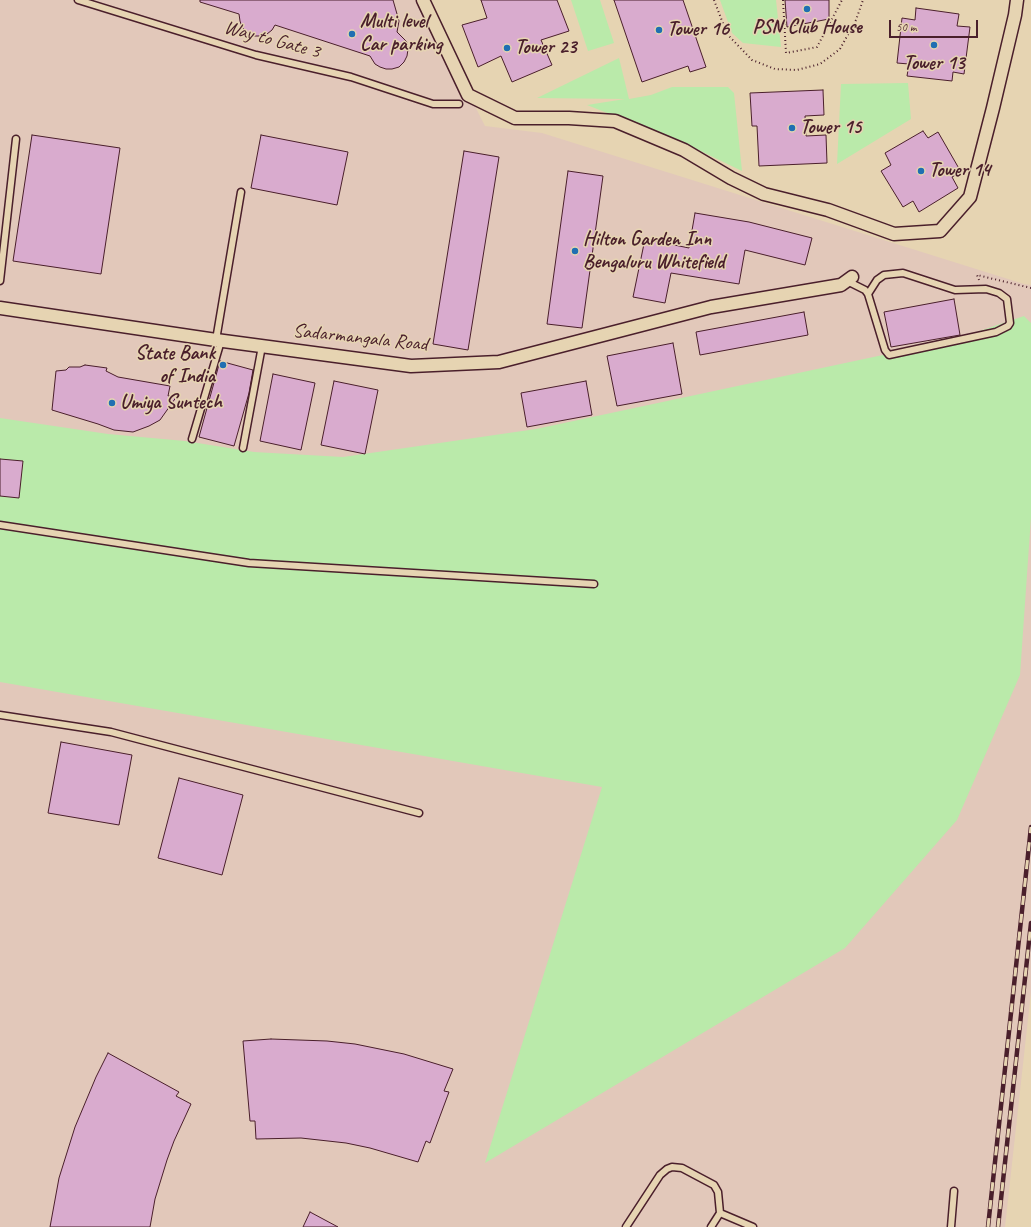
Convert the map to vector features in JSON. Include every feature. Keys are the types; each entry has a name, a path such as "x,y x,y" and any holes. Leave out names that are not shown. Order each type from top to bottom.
{"street":[{"path":"423,0 468,95 515,118 569,118 615,121 684,150 731,178 764,194 828,210 894,234 940,231 970,197 993,108 1015,15 1017,0"},
{"name":"Sadarmangala Road","path":"0,308 218,341 411,366 499,362 711,307 841,285 849,279"}],"lane":[{"name":"Way to Gate 3","path":"78,0 256,54 351,77 433,104 459,104"},
{"path":"0,281 16,139"},
{"path":"192,439 218,341 241,192"},
{"path":"849,279 865,290 868,294 885,350 889,356 996,332 1008,326 1010,323 1007,299 999,293 982,289 955,290 903,274 884,275 877,280 868,294"},
{"path":"243,448 262,346"},
{"path":"0,525 249,563 594,584"},
{"path":"0,715 111,732 420,813"},
{"path":"626,1227 660,1175 672,1167 682,1168 714,1185 718,1192 720,1213 711,1227"},
{"path":"951,1227 954,1191"},
{"path":"720,1213 753,1227"}],"path":[{"path":"714,0 727,34 752,60 775,69 797,70 820,64 840,49 856,20 863,0"},
{"path":"782,0 786,53 816,47 842,0"},
{"path":"982,289 977,275 1031,288"}],"shaded area":[{"path":"0,0 424,0 430,17 485,126 542,133 1031,285 1031,992 1005,1227 0,1227"}],"green space":[{"path":"571,0 600,0 614,43 588,51"},
{"path":"720,0 776,0 781,47 743,43 732,33"},
{"path":"619,58 629,99 651,95 672,87 728,87 734,93 742,171 686,144 587,105 625,99 537,98"},
{"path":"908,83 911,119 837,164 841,84"},
{"path":"1024,316 1031,323 1031,517 1020,675 957,820 845,948 485,1163 602,787 0,682 0,418 108,434 185,441 254,452 343,457 536,429 953,340"}],"building":[{"name":"Multi level Car parking","path":"200,0 393,0 399,21 397,32 407,42 407,56 399,67 386,69 375,64 370,56 275,25 267,34 263,36 254,36 246,32 242,27 239,14 200,2"},
{"name":"Tower 23","path":"481,0 557,0 569,31 541,40 552,65 512,82 501,56 478,67 462,25 487,18"},
{"name":"Tower 16","path":"614,0 683,0 706,67 690,72 688,66 642,82"},
{"name":"PSN Club House","path":"785,0 829,0 829,19 787,27"},
{"name":"Tower 13","path":"916,8 959,14 957,26 970,27 964,74 953,72 952,81 907,76 909,64 897,63 902,18 915,20"},
{"name":"Tower 15","path":"823,90 824,115 805,116 806,136 826,135 827,163 759,166 757,126 752,126 750,93"},
{"name":"Tower 14","path":"923,131 928,138 938,132 961,172 952,177 958,188 919,212 913,201 903,207 881,171 891,165 885,153"},
{"path":"32,135 120,148 101,274 13,261"},
{"path":"261,135 348,152 337,205 251,188"},
{"path":"464,151 499,157 468,350 433,344"},
{"path":"568,171 603,176 582,328 547,324"},
{"path":"695,213 749,222 812,238 805,265 745,250 739,284 671,273 665,303 633,297 645,239 689,248"},
{"path":"954,299 960,335 891,347 884,312"},
{"path":"804,312 808,335 700,355 696,332"},
{"path":"673,343 682,394 617,406 607,356"},
{"path":"220,361 253,370 249,393 234,446 199,437"},
{"name":"Umiya Suntech","path":"85,365 107,368 106,371 118,377 170,386 168,396 177,396 160,420 133,432 114,430 52,410 56,371 66,370 69,367 80,367"},
{"path":"273,374 315,383 301,450 260,441"},
{"path":"334,381 378,390 365,454 321,445"},
{"path":"586,381 592,415 527,427 521,393"},
{"path":"0,459 23,461 19,498 0,496"},
{"path":"61,742 132,755 119,825 48,813"},
{"path":"179,778 243,795 222,875 158,858"},
{"path":"271,1039 327,1041 355,1044 404,1054 453,1069 444,1091 449,1092 430,1143 426,1141 418,1162 370,1148 346,1143 301,1138 256,1139 255,1121 250,1121 243,1041"},
{"path":"108,1053 179,1092 176,1096 191,1104 167,1160 155,1199 150,1227 50,1227 59,1178 75,1127"},
{"path":"310,1212 338,1227 303,1227"}],"railway":[{"path":"988,1227 1031,827"},
{"path":"998,1227 1031,923"}],"place":[{"name":"PSN Club House","path":"807,9"},
{"name":"Tower 16","path":"659,30"},
{"name":"Multi level Car parking","path":"352,34"},
{"name":"Tower 13","path":"934,45"},
{"name":"Tower 23","path":"507,48"},
{"name":"Tower 15","path":"792,128"},
{"name":"Tower 14","path":"921,171"},
{"name":"Hilton Garden Inn Bengaluru Whitefield","path":"575,251"},
{"name":"State Bank of India","path":"223,365"},
{"name":"Umiya Suntech","path":"112,403"}]}
